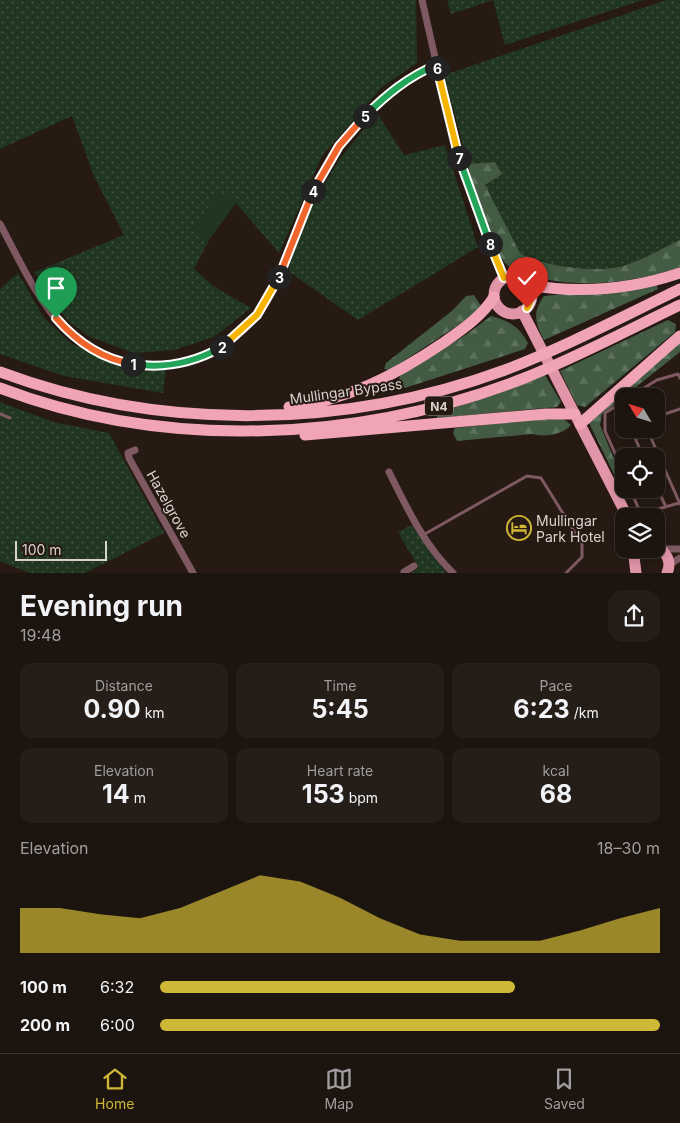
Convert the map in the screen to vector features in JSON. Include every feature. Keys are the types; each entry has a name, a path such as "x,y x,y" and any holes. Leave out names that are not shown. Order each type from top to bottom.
{"highway":[{"path":"530,285 571,290 609,288 680,273"},
{"name":"Mullingar Bypass","path":"0,372 68,394 111,403 190,413 259,416 311,413 359,407 414,396 505,370 680,289"},
{"name":"N4","path":"190,413 295,407 362,389 412,364 470,324 485,310 494,297"},
{"name":"N4","path":"0,388 63,408 117,419 179,428 269,430 315,427 392,416 442,405 523,379 680,305"},
{"path":"577,419 680,336"},
{"name":"N4","path":"179,428 191,433 290,436 546,414 577,419"}],"main road":[{"path":"521,277 530,285 532,291 530,303 522,311 516,313 504,312 499,308 494,297 496,286 504,278 521,277"},
{"path":"522,311 622,508"},
{"path":"665,552 671,568"},
{"path":"634,558 636,573"}],"street":[{"path":"422,0 456,150 481,222 504,278"},
{"path":"0,224 32,282 56,318 75,338 99,353 134,364 169,365 212,353 236,336 257,315 274,289 311,193 339,146 385,95 412,75 436,65"},
{"name":"Hazelgrove","path":"135,450 128,453 130,458 194,573"},
{"path":"389,472 422,535 440,560 453,573"},
{"path":"665,549 680,550"},
{"path":"403,573 414,566"}],"lane":[{"path":"644,388 657,380 678,374 680,378"},
{"path":"615,407 605,413 605,430 615,453"},
{"path":"665,415 680,409"},
{"path":"0,414 10,418"},
{"path":"634,498 641,514 680,504 651,438"},
{"path":"422,535 527,476 540,478 582,544 582,557 566,573"},
{"path":"662,498 666,507"}],"green space":[{"path":"0,0 416,0 417,63 382,87 322,156 279,253 236,203 220,192 193,228 209,240 194,269 213,286 251,308 214,337 174,350 134,353 90,337 67,320 34,272 124,235 94,176 72,116 0,149"},
{"path":"447,0 493,0 451,14"},
{"path":"493,0 643,0 505,45"},
{"path":"667,0 680,0 680,240 638,261 613,268 586,269 556,265 530,258 520,253 485,185 501,174 495,162 468,164 444,75"},
{"path":"377,113 404,155 445,145 478,247 358,320 288,271 309,210 339,160"},
{"path":"495,162 502,174 485,185 520,253 542,262 556,265 586,269 613,268 638,261 680,240 680,267 663,273 605,283 548,280 511,268 500,257 489,231 473,186 468,164"},
{"path":"220,191 236,203 209,240 193,228"},
{"path":"18,273 44,318 72,344 134,371 166,370 163,393 64,376 0,354 0,289"},
{"path":"656,284 658,289 544,340 537,323 536,312 544,296"},
{"path":"474,295 481,306 475,314 390,370 384,369 386,363 453,310 466,296"},
{"path":"491,316 508,322 517,328 528,343 525,349 405,388 398,385 400,375 467,334"},
{"path":"668,320 676,324 675,332 585,407 577,405 560,371"},
{"path":"680,341 680,352 635,388 628,388"},
{"path":"545,375 561,402 557,407 437,418 437,414"},
{"path":"615,400 615,404 602,414 600,425 615,461 615,476 589,423"},
{"path":"0,402 53,422 109,433 164,533 85,573 29,573 0,561"},
{"path":"561,417 571,425 563,431 553,434 532,434 457,441 453,433 455,428"},
{"path":"412,525 446,573 411,573 419,568 398,532"}],"place":[{"name":"Mullingar Park Hotel","path":"519,528"}],"route":[{"path":"56,318 75,338 99,353 141,365 184,363 212,353 224,346 257,315 274,289 311,193 339,146 385,95 412,75 436,65 456,150 469,190 504,278 510,276 521,277 530,285 532,297 527,308"}]}
